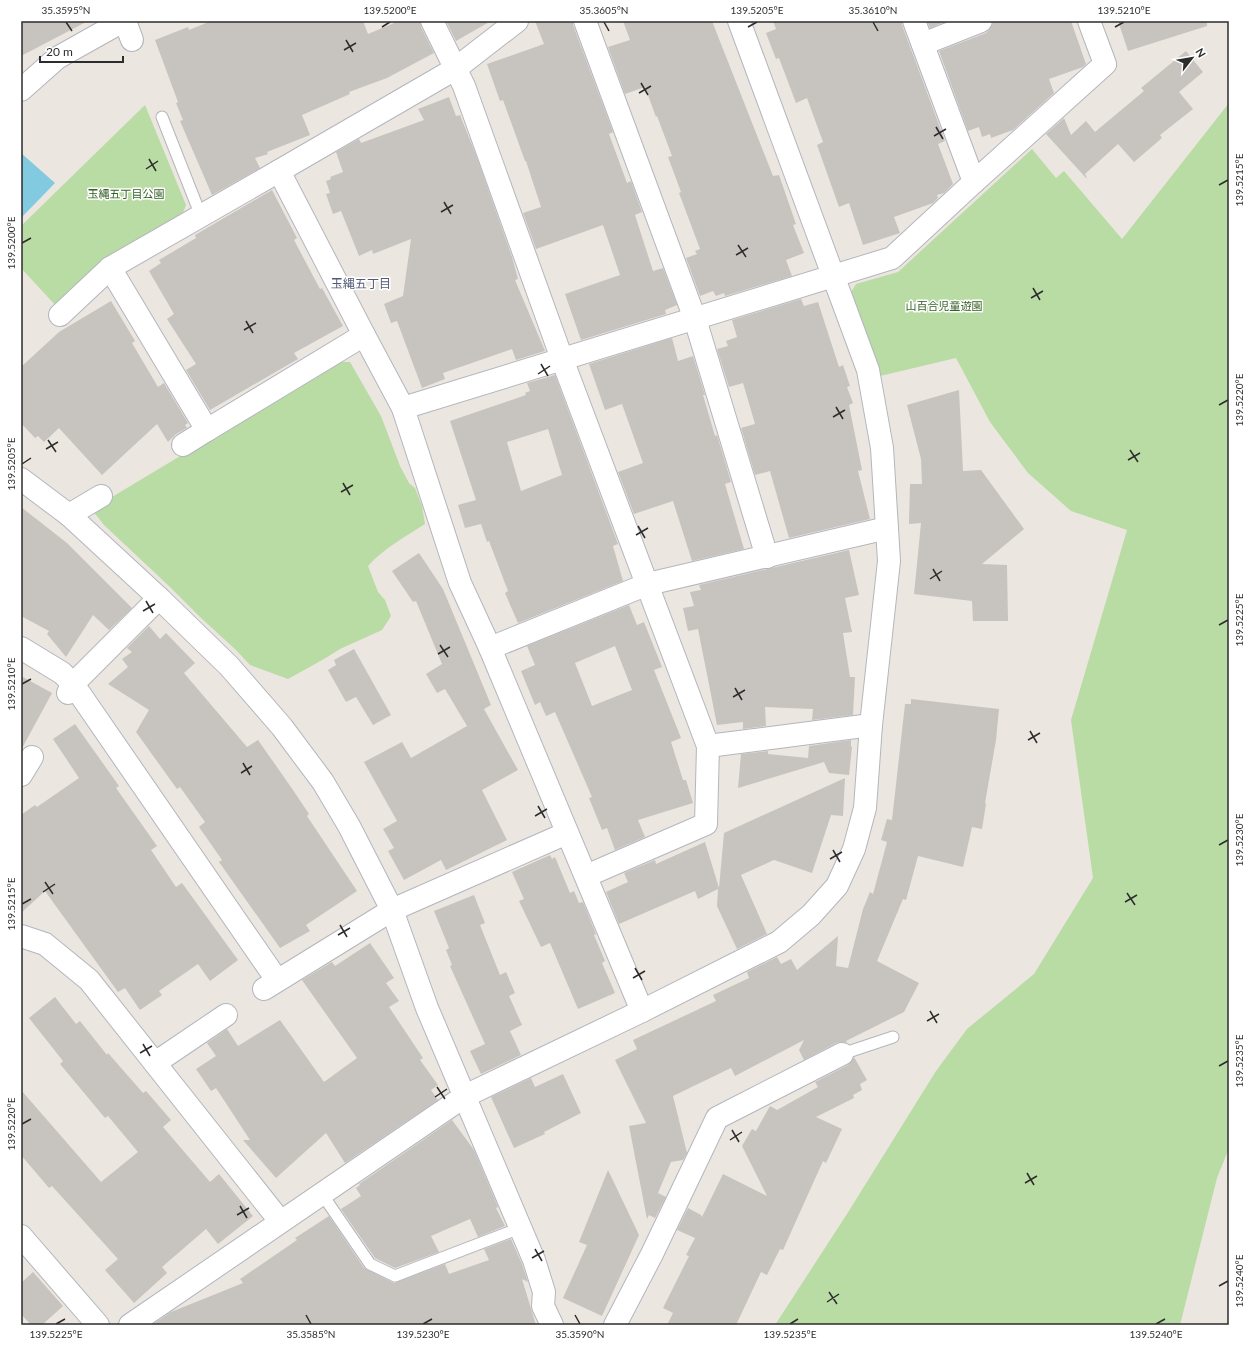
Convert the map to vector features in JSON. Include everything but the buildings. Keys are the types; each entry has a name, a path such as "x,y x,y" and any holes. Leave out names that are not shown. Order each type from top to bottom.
{"street":[{"path":"432,21 464,86 562,359 708,746 706,824 586,876"},
{"path":"60,315 110,268 455,69 517,21"},
{"path":"585,21 695,319 767,557"},
{"path":"130,1325 280,1221 465,1096 642,1011 779,942 811,915 836,886 854,849 865,808 888,561 882,448 868,370 739,21"},
{"path":"914,21 974,182"},
{"path":"923,44 981,21"},
{"path":"404,408 892,258 1105,64 1089,21"},
{"path":"21,90 58,58 127,27"},
{"path":"279,171 364,335 404,408 460,583 490,648 642,1011"},
{"path":"110,268 207,430"},
{"path":"183,445 364,335"},
{"path":"21,479 69,515 159,598 229,666 287,733 323,782 349,826 392,910 427,1008 534,1260 544,1292 543,1306 552,1325"},
{"path":"69,515 101,496"},
{"path":"490,648 648,584 887,528"},
{"path":"70,689 159,598"},
{"path":"21,648 62,673 70,689 270,984 392,910 567,833"},
{"path":"708,746 872,726"},
{"path":"21,936 45,944 89,980 280,1221"},
{"path":"155,1063 226,1015"},
{"path":"615,1325 652,1254 717,1118 842,1054"},
{"path":"21,1236 98,1325"}],"lane":[{"path":"162,117 201,216"},
{"path":"842,1054 893,1036"},
{"path":"322,1194 370,1264 395,1276 520,1228"}],"green space":[{"name":"山百合児童遊園","path":"1229,103 1229,1148 1217,1178 1180,1325 775,1325 847,1214 936,1071 967,1029 1034,974 1093,878 1071,720 1127,530 1071,511 1028,473 990,422 956,358 880,376 850,294 856,284 898,272 1032,149 1056,178 1064,171 1122,239"},
{"name":"玉縄五丁目公園","path":"145,105 186,205 181,218 57,307 21,268 21,226"},
{"path":"337,362 350,362 381,416 400,466 409,483 415,488 422,506 425,524 388,548 368,566 378,592 385,600 391,616 382,630 340,649 288,679 250,665 104,525 93,511 102,503"}],"water":[{"path":"21,153 55,183 21,218"}],"district":[{"name":"玉縄五丁目","path":"361,283"}]}
